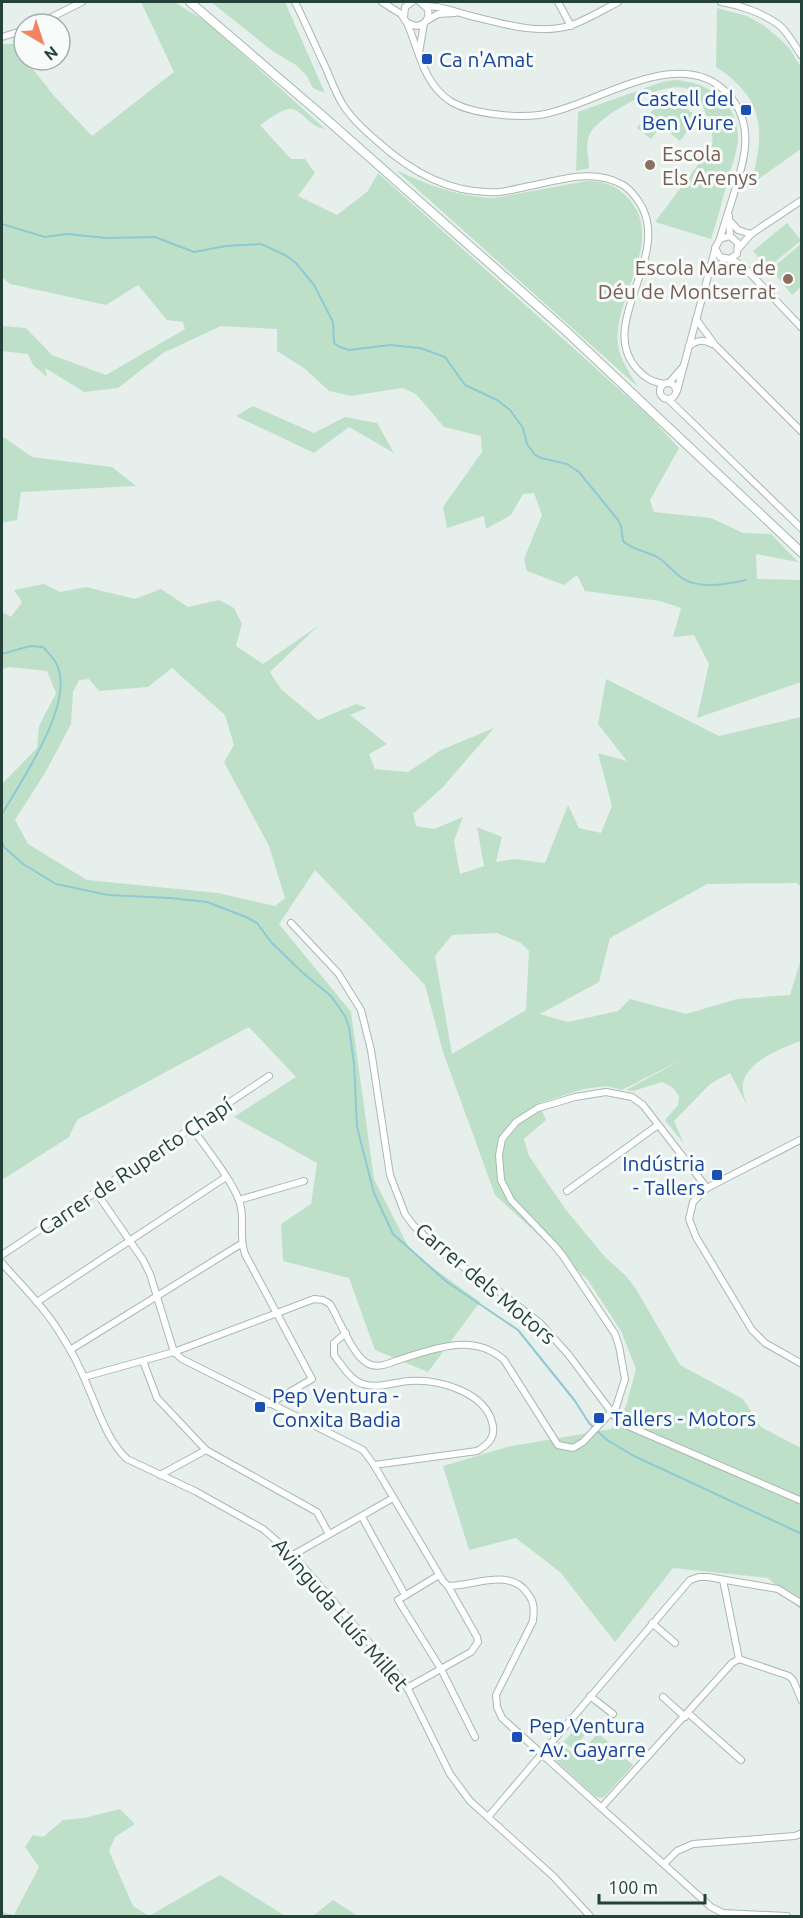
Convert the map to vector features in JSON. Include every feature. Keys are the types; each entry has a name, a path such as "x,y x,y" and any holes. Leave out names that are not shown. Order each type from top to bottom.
{"street":[{"path":"62,12 82,2"},
{"path":"190,2 566,331 801,553"},
{"path":"295,2 344,106 373,138 395,158 416,172 435,181 483,192 499,192 585,176 600,176 615,181 634,194 647,218 649,240 627,317 624,342 628,357 648,379 673,384 684,416"},
{"path":"382,2 416,26 438,14 458,12"},
{"path":"412,2 405,8 406,21 430,81 443,96 465,108 493,113 528,115 550,112 666,74 691,74 708,79 723,89 734,101 745,127 745,152 720,239 715,248 676,393 668,399"},
{"path":"558,2 571,26"},
{"path":"423,4 530,28 545,29 571,26 618,2"},
{"path":"721,2 744,8 779,26 801,56"},
{"path":"419,54 429,13 423,4"},
{"path":"709,277 738,251 751,234 801,200"},
{"path":"730,203 731,237 738,243 743,266 801,328"},
{"path":"729,220 738,230 751,234"},
{"path":"720,239 751,234"},
{"path":"715,248 717,253 743,266"},
{"path":"696,319 715,345 801,432"},
{"path":"689,347 696,341 705,340 715,345"},
{"path":"683,367 661,388 660,393 801,529"},
{"name":"Carrer dels Motors","path":"291,923 338,973 356,1000 364,1019 371,1050 390,1175 405,1214 413,1225 434,1246 540,1323 568,1354 620,1422 801,1501"},
{"name":"Carrer de Ruperto Chapí","path":"2,1255 269,1076"},
{"path":"84,1377 174,1352 314,1299 322,1300 330,1304 359,1357 366,1363 377,1366 440,1347 471,1345 494,1352 504,1360 558,1445 573,1448 583,1442 616,1407 621,1396 625,1379 618,1340 553,1244 511,1200 501,1180 499,1155 502,1139 516,1122 538,1108 594,1093 606,1092 632,1097 643,1105 707,1188"},
{"path":"567,1191 658,1125"},
{"path":"192,1128 239,1200 242,1207 241,1244 245,1254 312,1379 269,1404"},
{"path":"801,1139 707,1188 697,1197 689,1214 690,1226 752,1330 765,1343 801,1364"},
{"path":"37,1302 226,1177"},
{"path":"239,1200 304,1181"},
{"path":"96,1192 131,1240 150,1274 174,1352 196,1367 363,1450 375,1465 439,1575 448,1586 477,1636 478,1642 471,1652 407,1688"},
{"path":"70,1350 241,1244"},
{"name":"Avinguda Lluís Millet","path":"2,1263 53,1322 84,1377 110,1437 119,1451 127,1459 195,1491 263,1529 293,1556 390,1665 407,1688 450,1774 470,1801 553,1876 590,1917"},
{"path":"346,1333 334,1343 334,1355 360,1384 373,1386 411,1381 430,1382 467,1392 486,1410 493,1422 494,1434 489,1444 477,1451 375,1465"},
{"path":"143,1361 157,1398 206,1450 317,1512 329,1534"},
{"path":"160,1475 206,1450"},
{"path":"293,1556 393,1498"},
{"path":"362,1517 405,1595"},
{"path":"439,1575 398,1600 441,1669 475,1737"},
{"path":"488,1817 690,1580 699,1577 778,1589 801,1605"},
{"path":"448,1586 504,1579 514,1580 524,1587 531,1598 535,1608 533,1621 496,1695 497,1707 502,1718 711,1907 723,1913 787,1917"},
{"path":"723,1580 739,1659"},
{"path":"652,1623 675,1643"},
{"path":"601,1808 732,1663 739,1659 789,1676 794,1680 801,1701"},
{"path":"590,1696 613,1714"},
{"path":"663,1697 741,1760"},
{"path":"664,1864 677,1851 693,1844 795,1836 801,1833"}],"green space":[{"path":"141,2 174,2 207,22 325,129 319,128 296,110 291,109 278,113 260,125 291,159 305,159 315,173 298,196 337,215 368,191 378,173 650,417 679,448 650,500 654,512 711,518 743,533 771,534 798,562 756,554 757,579 801,580 801,682 697,718 709,664 694,635 673,637 681,608 660,601 585,591 577,575 564,585 527,571 524,559 542,515 534,493 523,494 511,515 486,529 484,516 447,528 443,507 482,452 481,436 444,427 416,394 402,388 351,396 329,391 304,368 277,351 277,329 221,326 163,353 118,388 84,392 45,368 47,377 33,365 28,354 2,351 2,326 26,328 52,355 106,375 185,329 183,322 167,320 138,285 106,305 10,284 2,277 2,44 12,44 12,72 35,72 92,136 174,72"},
{"path":"211,2 285,2 325,93 313,88 306,75 296,65 274,52"},
{"path":"717,8 747,16 763,25 789,48 801,67 801,149 750,185 758,149 757,118 753,105 744,91 716,67"},
{"path":"675,80 699,85 720,97 733,115 737,127 737,149 711,239 655,222 712,146 711,130 703,107 692,91 678,87 665,89 634,100 618,109 595,127 589,136 587,148 589,168 576,171 578,112 662,82"},
{"path":"669,103 681,105 698,117 680,141 661,126 651,139 637,128 654,109"},
{"path":"396,170 444,189 481,197 494,198 587,181 607,184 621,191 637,211 642,229 641,248 618,326 619,350 638,387"},
{"path":"787,223 801,240 801,244 799,242 768,268 753,251"},
{"path":"801,244 801,287 792,295 771,269"},
{"path":"253,406 314,433 345,417 377,423 394,453 349,427 314,453 236,416"},
{"path":"2,436 32,457 112,467 136,486 21,492 17,520 2,523"},
{"path":"44,584 60,592 86,587 135,599 161,589 188,607 219,600 234,608 242,624 236,646 263,664 318,626 270,672 281,689 318,720 356,704 367,708 350,715 387,744 369,754 375,769 408,772 441,750 494,728 443,787 413,814 416,826 434,829 463,817 454,841 460,874 484,866 477,827 502,837 496,862 515,859 545,863 568,805 579,828 601,833 612,806 598,753 627,761 598,724 606,679 719,736 801,717 801,887 797,883 707,884 610,938 599,982 540,1014 568,1022 618,1011 630,999 686,1014 737,999 790,995 801,959 801,1041 764,1058 748,1072 743,1089 748,1107 730,1073 710,1084 674,1121 684,1144 665,1120 678,1105 679,1096 672,1087 662,1082 633,1091 626,1090 687,1057 622,1090 606,1086 584,1089 539,1103 546,1120 524,1139 529,1156 566,1210 605,1257 626,1276 636,1289 680,1365 743,1399 761,1427 801,1448 801,1610 768,1578 673,1568 615,1642 560,1572 516,1538 469,1550 443,1466 507,1447 611,1429 626,1406 636,1369 621,1331 588,1280 495,1195 443,1052 425,985 315,870 279,924 351,1012 374,1179 411,1252 480,1302 428,1372 375,1350 349,1278 283,1261 281,1224 311,1204 317,1163 234,1117 296,1077 249,1027 77,1120 69,1137 2,1180 2,784 37,748 39,726 56,693 47,671 9,667 2,669 2,612 11,617 22,602 14,590","holes":["172,668 225,715 234,745 224,762 269,846 285,898 275,906 218,893 87,880 28,844 15,820 45,773 71,724 73,692 79,680 89,679 99,691 148,687","497,933 521,943 529,951 526,1010 452,1054 435,956 452,935"]},
{"path":"580,1723 589,1730 573,1749 564,1742"},
{"path":"598,1733 633,1765 602,1798 596,1797 553,1758 552,1753 559,1742 577,1757"},
{"path":"120,1809 135,1824 115,1837 109,1851 133,1906 149,1916 2,1916 2,1912 14,1915 39,1867 25,1847 33,1835 43,1837 63,1820 84,1818"},
{"path":"220,1875 285,1916 149,1916"},
{"path":"333,1900 358,1916 313,1916"}],"waterway":[{"path":"2,224 45,237 66,234 107,238 155,237 194,252 226,246 261,244 285,255 296,263 314,285 333,322 334,343 349,350 390,345 420,348 445,357 465,385 497,400 510,410 523,428 527,444 535,455 567,464 579,472 618,520 623,541 627,544 657,557 689,582 713,585 746,580"},
{"path":"2,654 30,646 43,647 56,662 61,681 53,721 2,814"},
{"path":"2,841 4,847 23,864 56,884 108,895 207,902 257,923 271,942 331,996 345,1016 349,1027 354,1064 357,1127 374,1193 393,1234 447,1282 518,1330 575,1401 589,1423 607,1440 634,1456 802,1534"}],"place":[{"name":"Ca n'Amat","path":"427,59"},
{"name":"Castell del Ben Viure","path":"746,110"},
{"name":"Escola Els Arenys","path":"650,165"},
{"name":"Escola Mare de Déu de Montserrat","path":"788,279"},
{"name":"Indústria - Tallers","path":"717,1175"},
{"name":"Pep Ventura - Conxita Badia","path":"260,1407"},
{"name":"Tallers - Motors","path":"599,1418"},
{"name":"Pep Ventura - Av. Gayarre","path":"517,1737"}]}
